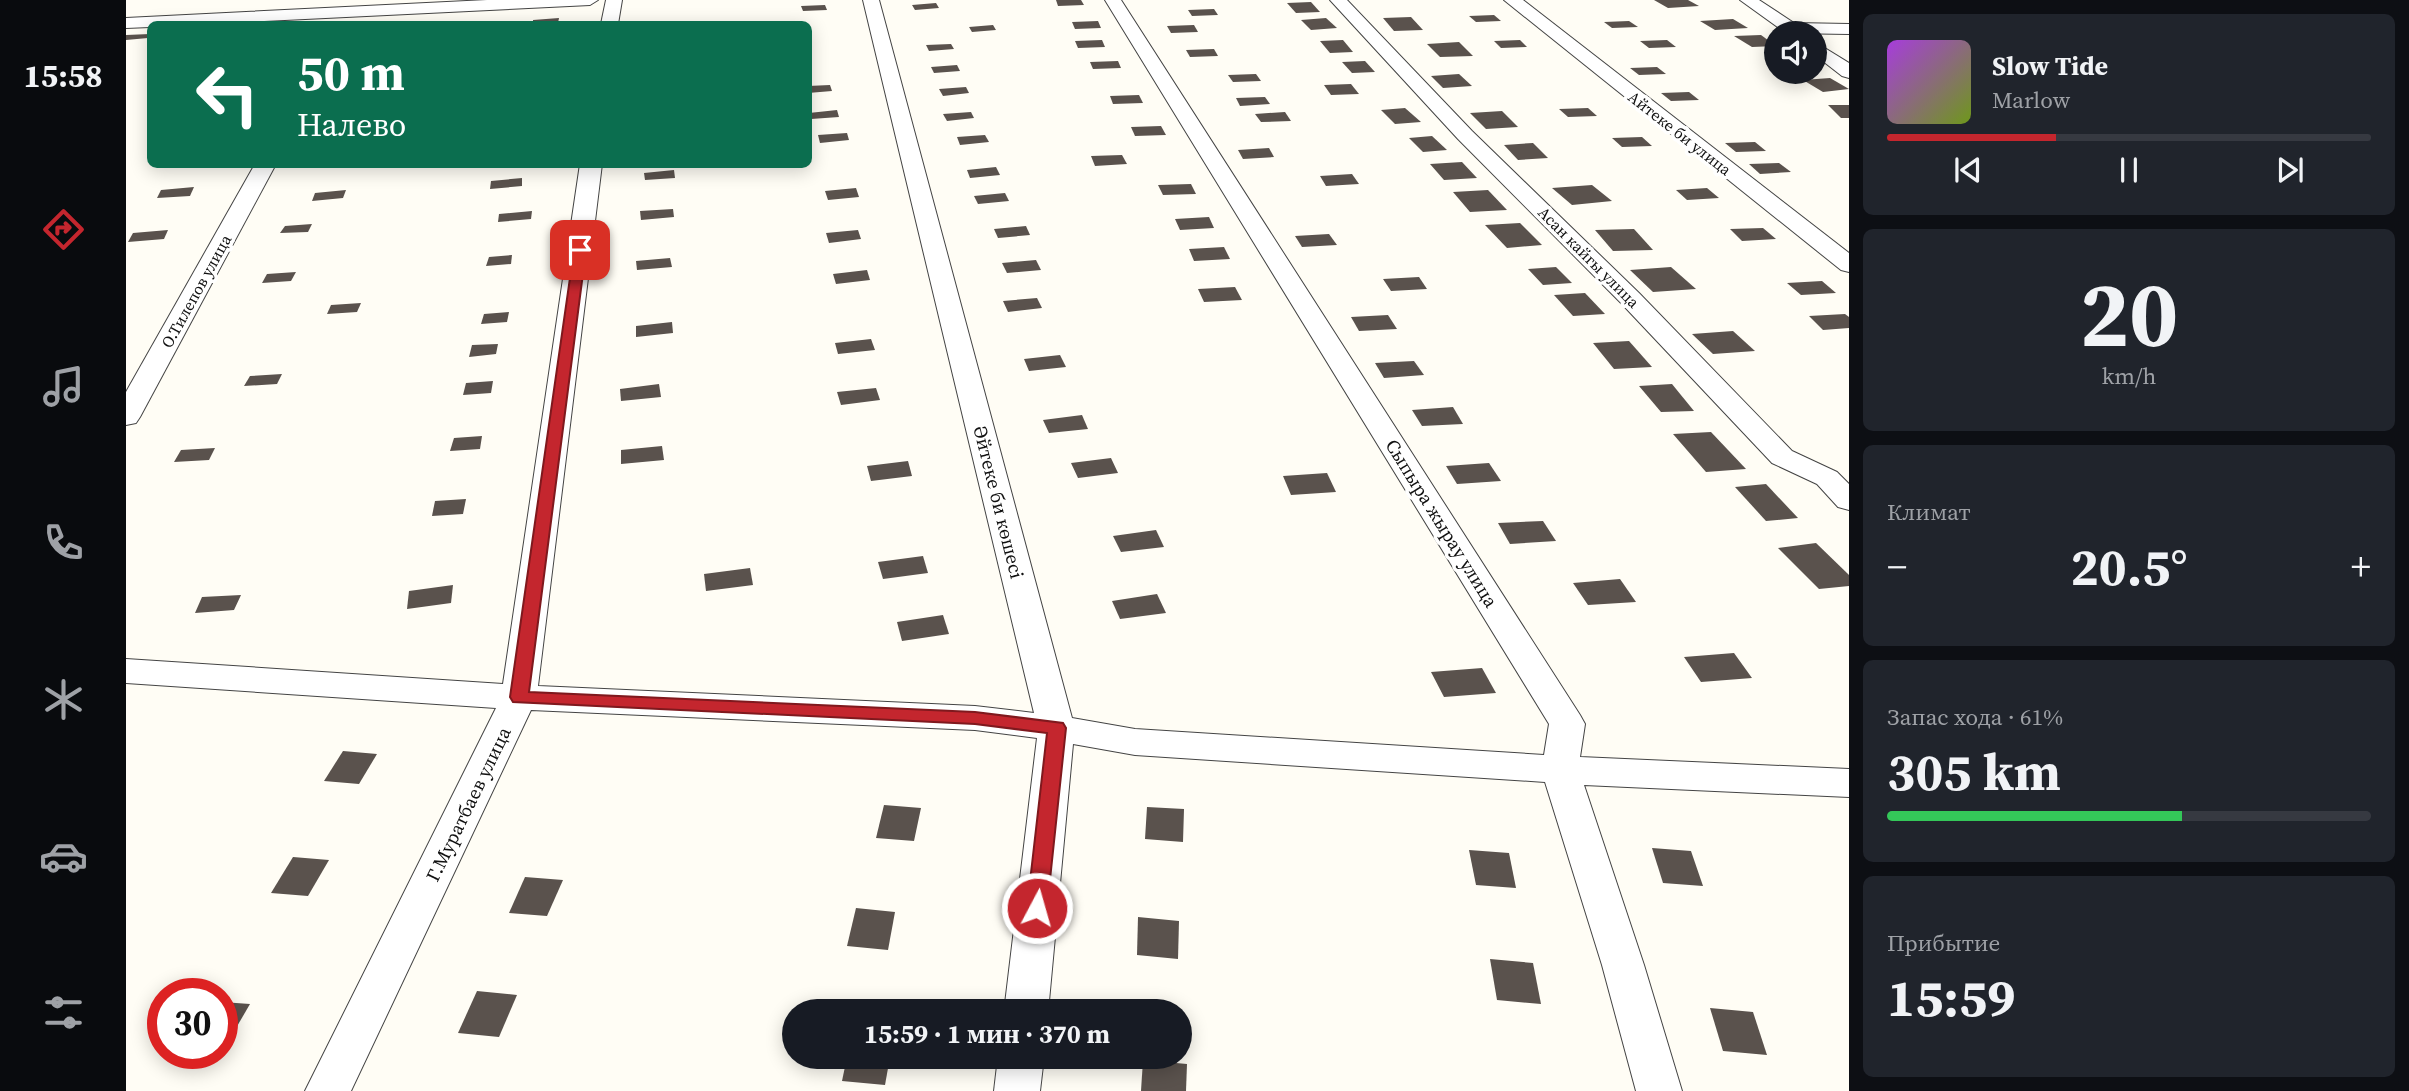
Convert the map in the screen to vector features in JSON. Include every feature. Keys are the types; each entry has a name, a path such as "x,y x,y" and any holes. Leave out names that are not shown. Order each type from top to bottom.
{"street":[{"path":"167,21 590,0"},
{"path":"610,21 614,0"},
{"name":"Әйтеке би көшесі","path":"871,0 1056,728 1027,999"},
{"name":"Сыпыра жырау улица","path":"1113,0 1567,724 1560,770 1623,965 1659,1091"},
{"name":"Асан кайгы улица","path":"1338,0 1465,135 1630,298 1782,457 1826,478 1849,501"},
{"name":"Айтеке би улица","path":"1512,0 1849,265"},
{"path":"1748,0 1779,21"},
{"path":"126,23 147,22"},
{"path":"1827,30 1849,29"},
{"path":"1827,56 1849,72"},
{"name":"О.Тилепов улица","path":"126,416 264,168"},
{"name":"Г.Муратбаев улица","path":"328,1091 519,697 590,168"},
{"path":"1803,467 1849,466"},
{"path":"126,671 519,697 975,718 1056,728 1135,742 1560,770 1849,783"},
{"path":"1017,1091 1020,1069"}],"building":[{"path":"1056,0 1081,0 1084,5 1058,6"},
{"path":"1654,0 1688,0 1699,6 1668,8"},
{"path":"1311,2 1320,12 1296,13 1287,3"},
{"path":"936,3 939,8 915,10 912,5"},
{"path":"825,5 827,10 803,11 801,6"},
{"path":"1214,9 1218,15 1192,16 1188,10"},
{"path":"1494,15 1501,21 1476,22 1469,16"},
{"path":"1411,17 1423,30 1394,31 1383,18"},
{"path":"559,18 558,21 533,20"},
{"path":"1326,18 1337,28 1311,30 1301,20"},
{"path":"1733,19 1748,28 1715,30 1700,21"},
{"path":"1098,21 1101,28 1075,29 1072,22"},
{"path":"1629,21 1638,27 1612,28 1604,22"},
{"path":"993,25 996,30 972,32 969,27"},
{"path":"1194,25 1198,32 1171,33 1167,26"},
{"path":"147,34 147,38 126,40 126,35"},
{"path":"1761,35 1764,37 1764,46 1752,47 1734,36"},
{"path":"1102,40 1105,47 1078,48 1075,41"},
{"path":"1343,40 1353,52 1330,53 1320,41"},
{"path":"1520,40 1527,47 1501,48 1494,41"},
{"path":"1667,40 1676,47 1649,48 1640,41"},
{"path":"1459,42 1473,56 1440,57 1427,44"},
{"path":"951,44 954,49 929,51 926,45"},
{"path":"1214,49 1218,56 1190,57 1186,50"},
{"path":"1118,61 1121,68 1093,69 1090,62"},
{"path":"1365,61 1375,72 1352,73 1342,62"},
{"path":"957,65 960,71 934,73 931,67"},
{"path":"1657,67 1666,74 1639,75 1630,68"},
{"path":"1256,74 1261,81 1233,82 1228,75"},
{"path":"1459,74 1472,86 1443,88 1431,76"},
{"path":"1827,78 1849,89 1823,92 1810,84 1827,84"},
{"path":"1351,84 1359,94 1331,95 1324,85"},
{"path":"830,85 832,91 812,93 812,86"},
{"path":"966,87 969,93 943,96 939,89"},
{"path":"1689,92 1699,100 1671,101 1661,93"},
{"path":"1139,95 1143,103 1113,104 1110,96"},
{"path":"1265,97 1270,104 1240,106 1236,98"},
{"path":"1828,105 1849,105 1849,118 1841,118"},
{"path":"1405,108 1421,122 1395,124 1381,110"},
{"path":"1588,108 1597,116 1568,117 1559,109"},
{"path":"837,110 839,117 812,119 812,113"},
{"path":"1502,111 1518,127 1486,129 1470,113"},
{"path":"971,112 974,118 947,121 943,114"},
{"path":"1285,112 1291,121 1261,122 1255,114"},
{"path":"1161,126 1166,135 1135,136 1131,127"},
{"path":"847,133 849,140 820,143 818,135"},
{"path":"985,135 989,142 960,145 957,137"},
{"path":"1432,136 1447,150 1423,152 1409,138"},
{"path":"1642,137 1652,146 1622,147 1612,138"},
{"path":"1755,142 1766,151 1736,152 1725,143"},
{"path":"1533,143 1548,158 1518,160 1504,145"},
{"path":"1269,148 1274,157 1243,159 1238,150"},
{"path":"1122,155 1127,164 1095,166 1091,156"},
{"path":"1462,162 1477,178 1444,180 1430,164"},
{"path":"1779,163 1791,172 1760,174 1749,164"},
{"path":"996,167 1000,175 970,178 967,170"},
{"path":"674,170 675,178 645,180 644,173"},
{"path":"1352,174 1359,184 1326,186 1320,176"},
{"path":"522,178 522,186 490,189 491,181"},
{"path":"1191,184 1196,194 1163,195 1158,185"},
{"path":"1592,185 1612,201 1572,205 1552,188"},
{"path":"194,187 190,196 157,198 161,190"},
{"path":"856,188 859,197 828,200 825,191"},
{"path":"1707,188 1719,198 1687,200 1676,190"},
{"path":"346,190 343,198 312,201 315,193"},
{"path":"1488,190 1507,210 1470,212 1453,192"},
{"path":"1005,193 1009,201 978,204 974,196"},
{"path":"673,209 674,217 641,220 640,211"},
{"path":"532,211 531,219 498,222 499,214"},
{"path":"1209,217 1214,228 1180,230 1175,219"},
{"path":"1520,223 1542,245 1507,248 1485,225"},
{"path":"312,224 308,232 280,233 285,226"},
{"path":"1026,226 1030,235 998,238 994,229"},
{"path":"1763,228 1776,239 1742,241 1730,229"},
{"path":"1634,229 1653,250 1613,251 1595,230"},
{"path":"168,230 164,239 128,242 133,233"},
{"path":"858,230 861,239 829,243 826,233"},
{"path":"1329,234 1337,245 1302,247 1295,236"},
{"path":"1224,247 1230,259 1194,261 1189,249"},
{"path":"512,255 511,264 486,266 489,257"},
{"path":"670,258 672,267 637,270 636,261"},
{"path":"1036,260 1041,270 1007,273 1002,263"},
{"path":"1556,267 1572,283 1543,285 1528,269"},
{"path":"1671,267 1696,289 1653,292 1630,270"},
{"path":"867,270 870,280 836,284 833,274"},
{"path":"296,272 291,281 262,283 267,274"},
{"path":"1419,277 1427,289 1391,291 1383,279"},
{"path":"1822,281 1836,293 1801,295 1787,283"},
{"path":"1235,287 1242,300 1204,302 1198,289"},
{"path":"1585,293 1605,314 1573,316 1554,295"},
{"path":"1037,298 1042,308 1008,312 1003,301"},
{"path":"361,303 357,312 327,314 331,305"},
{"path":"509,312 507,322 481,324 484,314"},
{"path":"1845,314 1849,317 1849,328 1823,330 1809,316"},
{"path":"1388,315 1397,329 1359,331 1351,317"},
{"path":"672,322 673,333 636,337 636,326"},
{"path":"1733,331 1755,351 1713,354 1692,334"},
{"path":"871,339 875,350 838,354 835,343"},
{"path":"1629,341 1652,367 1614,369 1593,343"},
{"path":"498,344 496,354 469,357 472,345"},
{"path":"1060,355 1066,367 1029,371 1024,359"},
{"path":"1414,361 1424,375 1384,378 1375,363"},
{"path":"282,374 277,384 244,386 250,376"},
{"path":"493,381 491,393 463,395 466,383"},
{"path":"659,384 661,397 621,401 620,389"},
{"path":"1672,384 1694,411 1661,412 1639,386"},
{"path":"876,388 880,400 841,405 837,392"},
{"path":"1453,407 1463,424 1422,426 1412,410"},
{"path":"1082,415 1088,429 1049,433 1043,420"},
{"path":"1711,432 1746,469 1706,472 1673,434"},
{"path":"482,436 480,449 450,451 454,438"},
{"path":"662,446 664,460 621,464 621,450"},
{"path":"215,448 209,460 174,462 181,450"},
{"path":"1111,458 1118,473 1078,478 1071,463"},
{"path":"908,461 912,476 871,481 867,466"},
{"path":"1489,463 1501,481 1457,484 1446,466"},
{"path":"1327,473 1336,492 1291,495 1283,476"},
{"path":"1766,484 1798,518 1766,521 1735,487"},
{"path":"466,499 463,514 432,516 435,501"},
{"path":"1543,521 1556,541 1510,544 1498,523"},
{"path":"1156,530 1164,547 1121,552 1113,536"},
{"path":"1816,543 1849,575 1849,586 1819,589 1778,548"},
{"path":"923,556 928,573 883,579 878,562"},
{"path":"750,568 753,585 706,591 704,574"},
{"path":"1620,579 1636,602 1588,605 1573,583"},
{"path":"453,585 451,603 407,609 409,591"},
{"path":"1157,594 1166,613 1120,619 1112,601"},
{"path":"241,595 234,610 195,613 202,597"},
{"path":"943,615 949,634 902,641 897,622"},
{"path":"1734,653 1752,678 1701,682 1684,657"},
{"path":"1482,668 1496,693 1444,697 1431,672"},
{"path":"343,751 377,754 359,784 324,781"},
{"path":"884,805 921,808 914,841 876,838"},
{"path":"1147,807 1184,809 1183,842 1145,839"},
{"path":"1652,848 1691,851 1703,886 1663,883"},
{"path":"1469,850 1509,853 1516,888 1476,885"},
{"path":"293,857 329,860 308,896 271,893"},
{"path":"525,877 563,880 547,916 509,913"},
{"path":"856,908 895,912 888,950 847,946"},
{"path":"1138,917 1179,921 1178,959 1137,955"},
{"path":"1490,959 1533,963 1541,1004 1497,1000"},
{"path":"477,991 517,995 499,1037 458,1033"},
{"path":"238,1003 250,1004 238,1025"},
{"path":"1710,1008 1753,1012 1767,1055 1723,1051"},
{"path":"844,1069 888,1069 885,1085 842,1081"},
{"path":"1142,1069 1187,1069 1186,1091 1141,1091"}],"route":[{"path":"580,250 519,697 975,718 1056,728 1037,908"}]}
